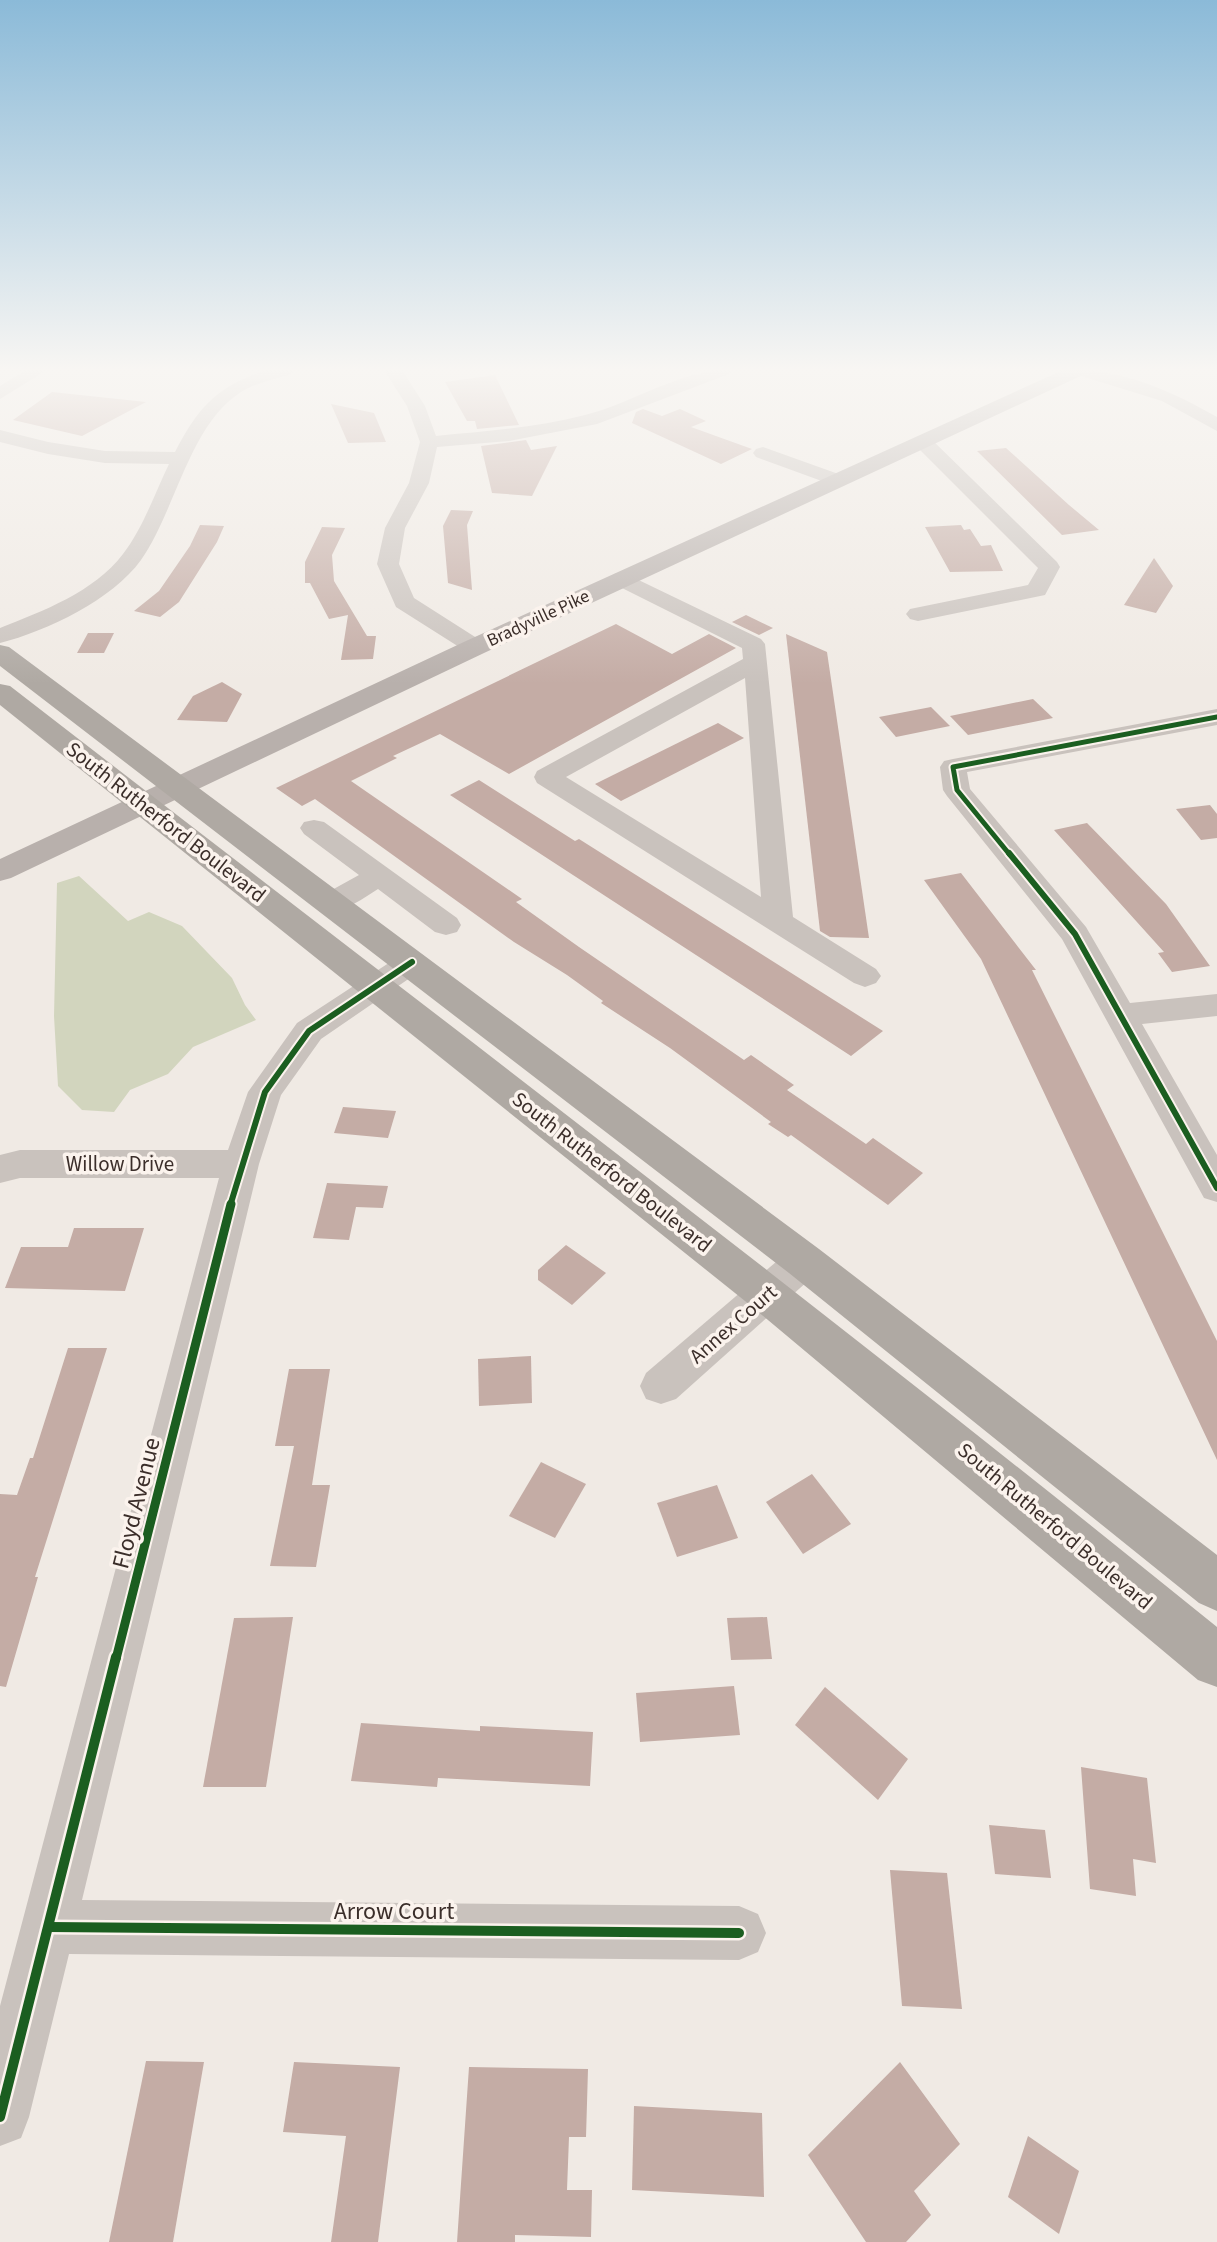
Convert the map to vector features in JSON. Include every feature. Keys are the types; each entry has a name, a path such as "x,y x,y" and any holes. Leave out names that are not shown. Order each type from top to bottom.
{"highway":[{"name":"South Rutherford Boulevard","path":"0,653 375,986 1008,1486 1217,1661"},
{"name":"South Rutherford Boulevard","path":"0,692 332,903 804,1261 1217,1586"}],"main road":[{"name":"Bradyville Pike","path":"0,871 849,475"}],"street":[{"path":"0,636 37,622 94,592 132,558 175,475"},
{"path":"421,475 395,528 388,564 404,602 475,647"},
{"path":"822,475 837,480"},
{"path":"918,614 1037,590 1049,567 956,475"},
{"path":"622,579 753,644 778,921"},
{"path":"756,662 547,777 864,976"},
{"path":"1217,747 1206,720 953,767 957,790 1075,934 1217,1188"},
{"path":"314,828 446,925"},
{"path":"332,903 380,876"},
{"name":"Floyd Avenue","path":"0,2116 241,1164 265,1092 309,1031 412,962"},
{"path":"1121,1015 1217,1005"},
{"name":"Willow Drive","path":"0,1169 20,1164 241,1164"},
{"name":"Annex Court","path":"661,1386 804,1261"},
{"name":"Arrow Court","path":"48,1927 739,1933"}],"green space":[{"path":"79,876 128,921 149,912 182,926 232,978 245,1005 256,1020 193,1047 168,1074 130,1090 114,1112 82,1110 58,1086 54,1016 57,883"}],"building":[{"path":"488,475 543,475 532,496 492,493"},
{"path":"1001,475 1035,475 1099,530 1062,535"},
{"path":"451,510 473,511 467,525 472,590 448,583 443,526"},
{"path":"200,525 224,526 217,542 179,602 160,617 134,611 159,591 190,546"},
{"path":"961,525 964,530 970,529 981,546 991,545 1003,571 950,572 925,527"},
{"path":"322,527 345,528 332,555 334,581 367,636 376,636 373,659 341,660 348,615 329,619 310,583 305,583 305,562"},
{"path":"1154,558 1173,586 1156,613 1124,605"},
{"path":"746,615 773,628 759,635 732,622"},
{"path":"616,624 672,654 709,634 736,648 509,774 440,734 393,756 397,758 351,781 522,899 516,902 579,947 744,1060 751,1055 794,1085 787,1090 866,1144 873,1138 923,1173 888,1205 791,1135 788,1137 768,1124 771,1122 670,1048 601,1003 603,1001 567,975 514,942 315,799 302,806 276,788"},
{"path":"88,633 114,633 104,653 77,653"},
{"path":"786,634 827,652 869,938 830,937 820,931"},
{"path":"222,682 242,694 227,722 177,720 193,696"},
{"path":"1033,699 1053,718 968,735 950,716"},
{"path":"931,707 950,726 896,737 879,717"},
{"path":"718,723 744,738 621,801 595,784"},
{"path":"479,780 575,841 579,839 883,1031 851,1056 450,795"},
{"path":"1210,805 1217,814 1217,838 1201,840 1176,809"},
{"path":"1087,823 1166,904 1210,966 1172,972 1158,953 1164,952 1054,830"},
{"path":"961,873 1036,970 1032,970 1217,1341 1217,1460 981,959 924,880"},
{"path":"343,1107 396,1111 388,1138 334,1133"},
{"path":"327,1183 388,1186 383,1208 356,1207 349,1240 313,1238"},
{"path":"74,1228 144,1228 125,1291 5,1288 21,1247 68,1247"},
{"path":"566,1245 606,1273 572,1305 538,1280 538,1270"},
{"path":"68,1348 107,1348 35,1577 38,1577 6,1687 0,1686 0,1494 17,1495 30,1458 33,1458"},
{"path":"531,1356 532,1403 479,1406 478,1359"},
{"path":"289,1369 330,1369 312,1485 330,1485 316,1567 270,1566 294,1446 275,1446"},
{"path":"541,1462 586,1484 555,1538 509,1516"},
{"path":"812,1474 851,1524 803,1554 766,1502"},
{"path":"717,1485 738,1538 677,1557 657,1503"},
{"path":"293,1617 266,1787 203,1787 234,1618"},
{"path":"767,1617 772,1659 731,1660 727,1618"},
{"path":"734,1686 740,1735 640,1742 636,1693"},
{"path":"825,1687 908,1759 878,1800 795,1725"},
{"path":"361,1723 480,1731 480,1726 593,1732 590,1786 438,1778 437,1787 351,1781"},
{"path":"1081,1767 1147,1778 1156,1863 1133,1859 1136,1896 1090,1889"},
{"path":"989,1825 1045,1830 1051,1878 995,1874"},
{"path":"890,1870 947,1873 962,2009 902,2006"},
{"path":"146,2061 204,2062 173,2242 109,2242"},
{"path":"294,2062 400,2067 378,2242 331,2242 346,2136 283,2132"},
{"path":"900,2062 960,2144 914,2191 931,2215 906,2242 866,2242 808,2155"},
{"path":"469,2067 588,2069 586,2137 569,2137 567,2190 592,2190 591,2237 515,2235 515,2242 457,2242"},
{"path":"634,2106 762,2113 764,2197 632,2190"},
{"path":"1028,2136 1079,2171 1059,2234 1008,2197"}],"cycle path":[{"path":"1217,717 953,767 957,790 1075,934 1217,1188"},
{"path":"0,2117 241,1164 265,1092 309,1031 412,962"},
{"path":"49,1927 739,1933"}]}
